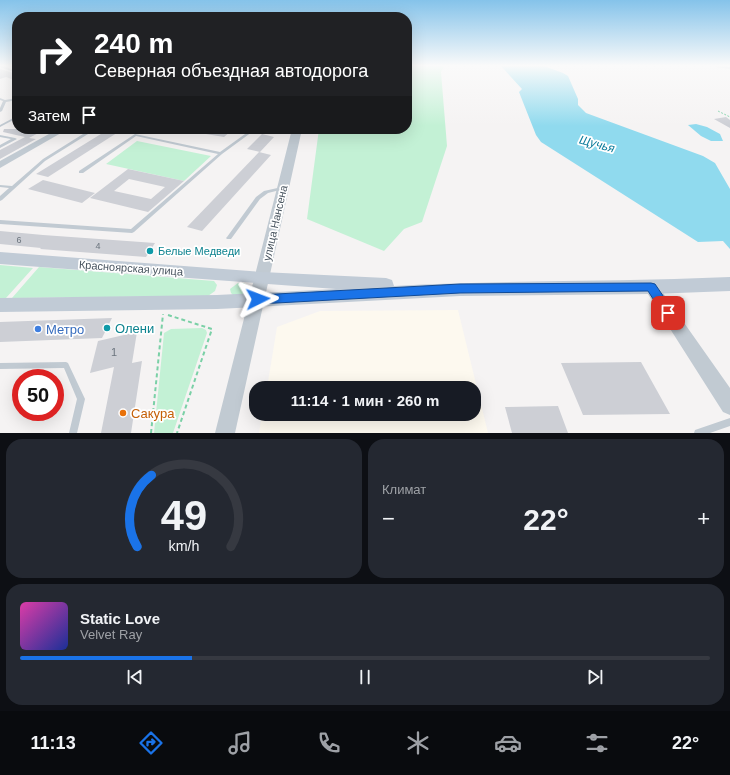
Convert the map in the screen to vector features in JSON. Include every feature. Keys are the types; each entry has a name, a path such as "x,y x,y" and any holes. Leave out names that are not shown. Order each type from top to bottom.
{"main road":[{"name":"Красноярская улица","path":"0,258 262,278 460,289"},
{"path":"0,305 217,302 460,289 651,287 730,284"}],"street":[{"path":"0,165 55,134"},
{"name":"улица Нансена","path":"225,433 258,299 296,134"},
{"path":"651,287 730,405"}],"lane":[{"path":"0,99 5,101 12,100"},
{"path":"0,111 5,101"},
{"path":"0,126 12,120"},
{"path":"0,199 44,160 86,134"},
{"path":"81,172 135,134 221,153"},
{"path":"0,222 132,231 221,153 247,134"},
{"path":"0,136 14,139 0,147"},
{"path":"0,186 13,187"},
{"path":"229,238 258,198 266,192 283,188"},
{"path":"0,366 66,365 81,399 73,433"},
{"path":"698,433 730,422"}],"path":[{"path":"718,111 730,117"},
{"path":"151,433 163,314 212,329 177,433"}],"shaded area":[{"path":"458,310 475,381 268,381 277,327 320,311"},
{"path":"481,404 488,433 259,433 261,421 481,421"}],"green space":[{"path":"412,86 442,86 447,146 422,222 404,229 384,251 307,219 318,134 412,134"},
{"path":"137,141 211,156 184,181 106,164"},
{"path":"0,265 33,268 6,298 0,298"},
{"path":"39,267 214,281 217,285 215,291 208,296 12,298"},
{"path":"238,283 244,283 247,286 243,294 233,295 230,289"},
{"path":"202,328 206,330 207,333 173,433 154,433 164,333 171,329"}],"water":[{"name":"Щучья","path":"519,86 572,86 578,99 578,105 586,113 703,156 715,163 730,189 730,249 723,241 698,242 541,142 536,135 519,92 522,89"},
{"path":"696,124 707,127 720,134 723,141 711,141 701,136 688,125"}],"building":[{"path":"726,117 730,120 730,128 714,119"},
{"path":"4,129 12,129 12,134 37,134 29,138 36,139 0,159 0,150 25,137 3,132"},
{"path":"101,134 115,134 48,177 36,174"},
{"path":"206,134 228,134 224,137"},
{"path":"262,134 274,137 260,152 247,149"},
{"path":"259,152 271,155 202,231 187,227"},
{"path":"128,169 184,181 148,212 90,198","holes":["129,179 165,187 151,199 114,191"]},
{"path":"43,180 95,193 82,203 28,189"},
{"path":"0,231 155,243 146,257 40,249 41,248 0,244"},
{"path":"112,318 102,338 0,342 0,322"},
{"path":"137,332 132,363 142,361 131,433 101,433 114,367 90,373 98,341"},
{"path":"641,362 670,414 583,415 561,363"},
{"path":"558,406 568,433 512,433 505,407"}],"place":[{"name":"Белые Медведи","path":"150,251"},
{"name":"Олени","path":"107,328"},
{"name":"Метро","path":"38,329"},
{"name":"Сакура","path":"123,413"}],"route":[{"path":"258,299 460,289 651,287 668,313"}]}
